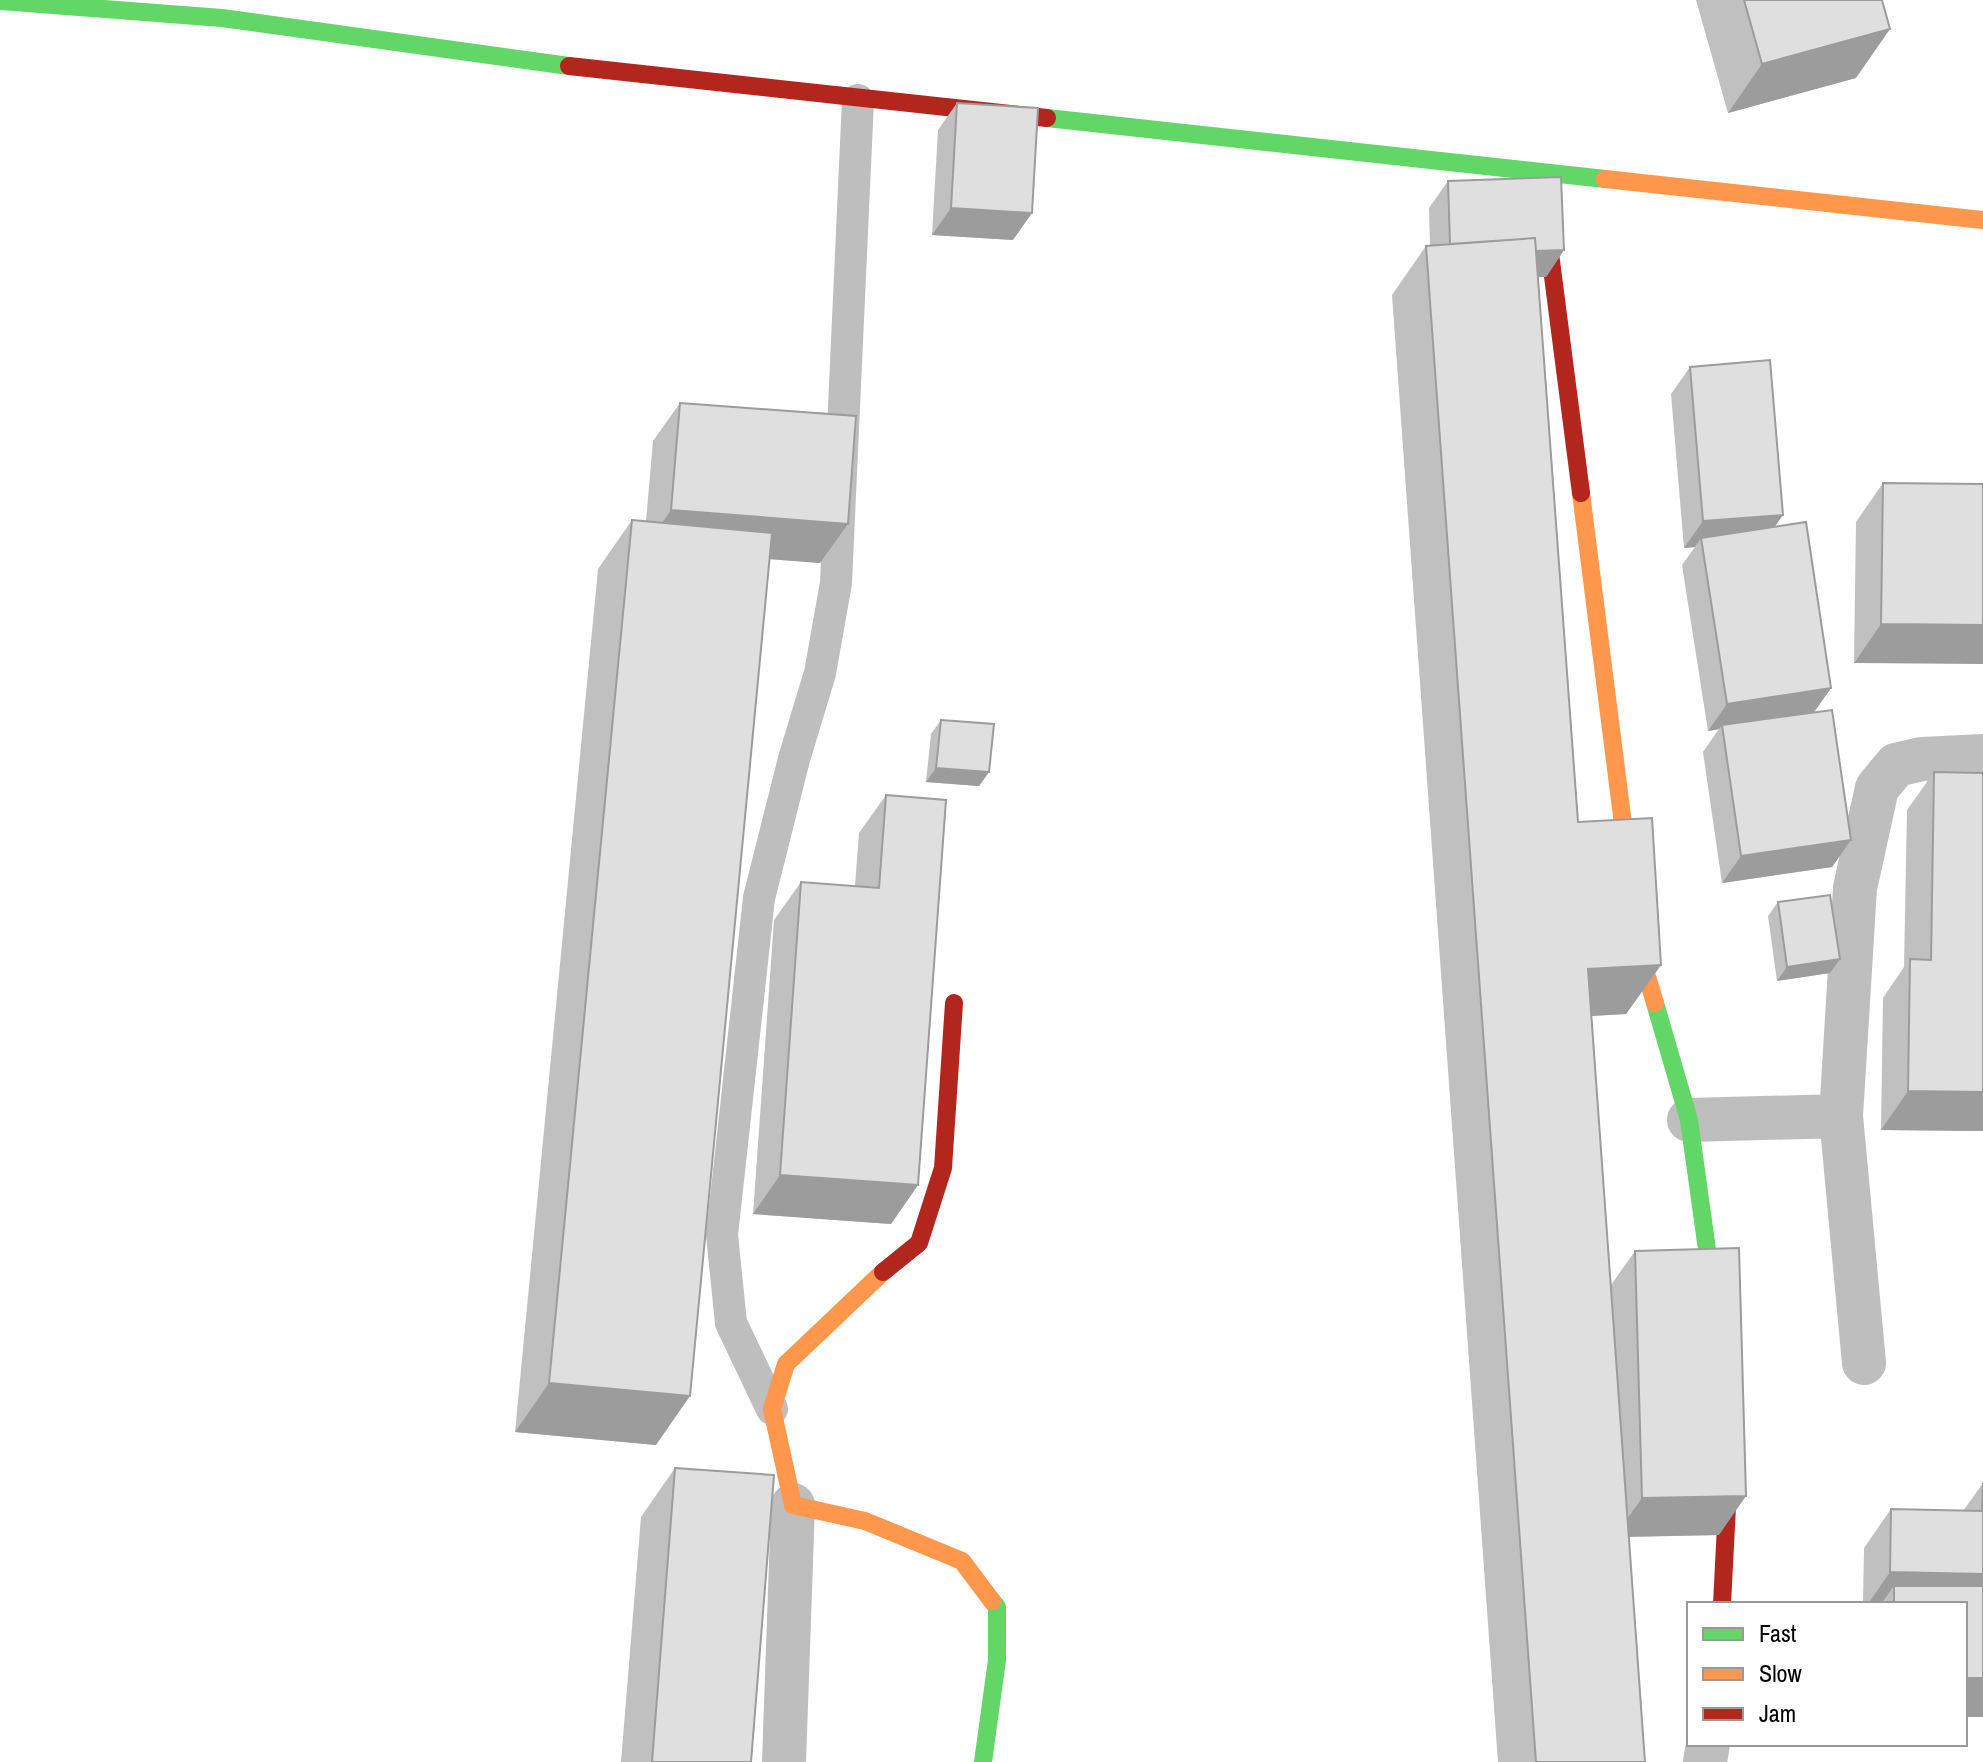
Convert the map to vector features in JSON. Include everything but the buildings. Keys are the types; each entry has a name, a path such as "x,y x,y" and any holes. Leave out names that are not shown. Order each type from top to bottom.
{"street":[{"path":"0,1 212,9 519,61 1983,220"},
{"path":"1540,173 1639,950 1689,1120 1718,1329"},
{"path":"1864,1363 1841,1116 1855,888 1877,788 1896,765 1922,759 1983,756"},
{"path":"784,1762 793,1505 772,1409 786,1364 855,1295 919,1243 943,1168 954,1003"},
{"path":"1689,1120 1841,1116"},
{"path":"1722,1602 1729,1454"},
{"path":"793,1505 865,1521 962,1561 997,1607 997,1660 983,1762"}],"lane":[{"path":"772,1409 731,1323 722,1235 759,898 794,759 820,673 836,583 858,100"}],"traffic: fast":[{"path":"0,1 222,18 569,66"},
{"path":"1047,118 1605,179"},
{"path":"1655,1003 1689,1120 1715,1307"},
{"path":"983,1762 997,1660 997,1607 992,1601"}],"traffic: slow":[{"path":"1605,179 1983,220"},
{"path":"1581,493 1639,950 1655,1003"},
{"path":"883,1272 786,1364 772,1409 793,1505 865,1521 962,1561 992,1601"}],"traffic: jam":[{"path":"569,66 1047,118"},
{"path":"1544,207 1581,493"},
{"path":"883,1272 919,1243 943,1168 954,1003"},
{"path":"1722,1602 1729,1467"}]}
